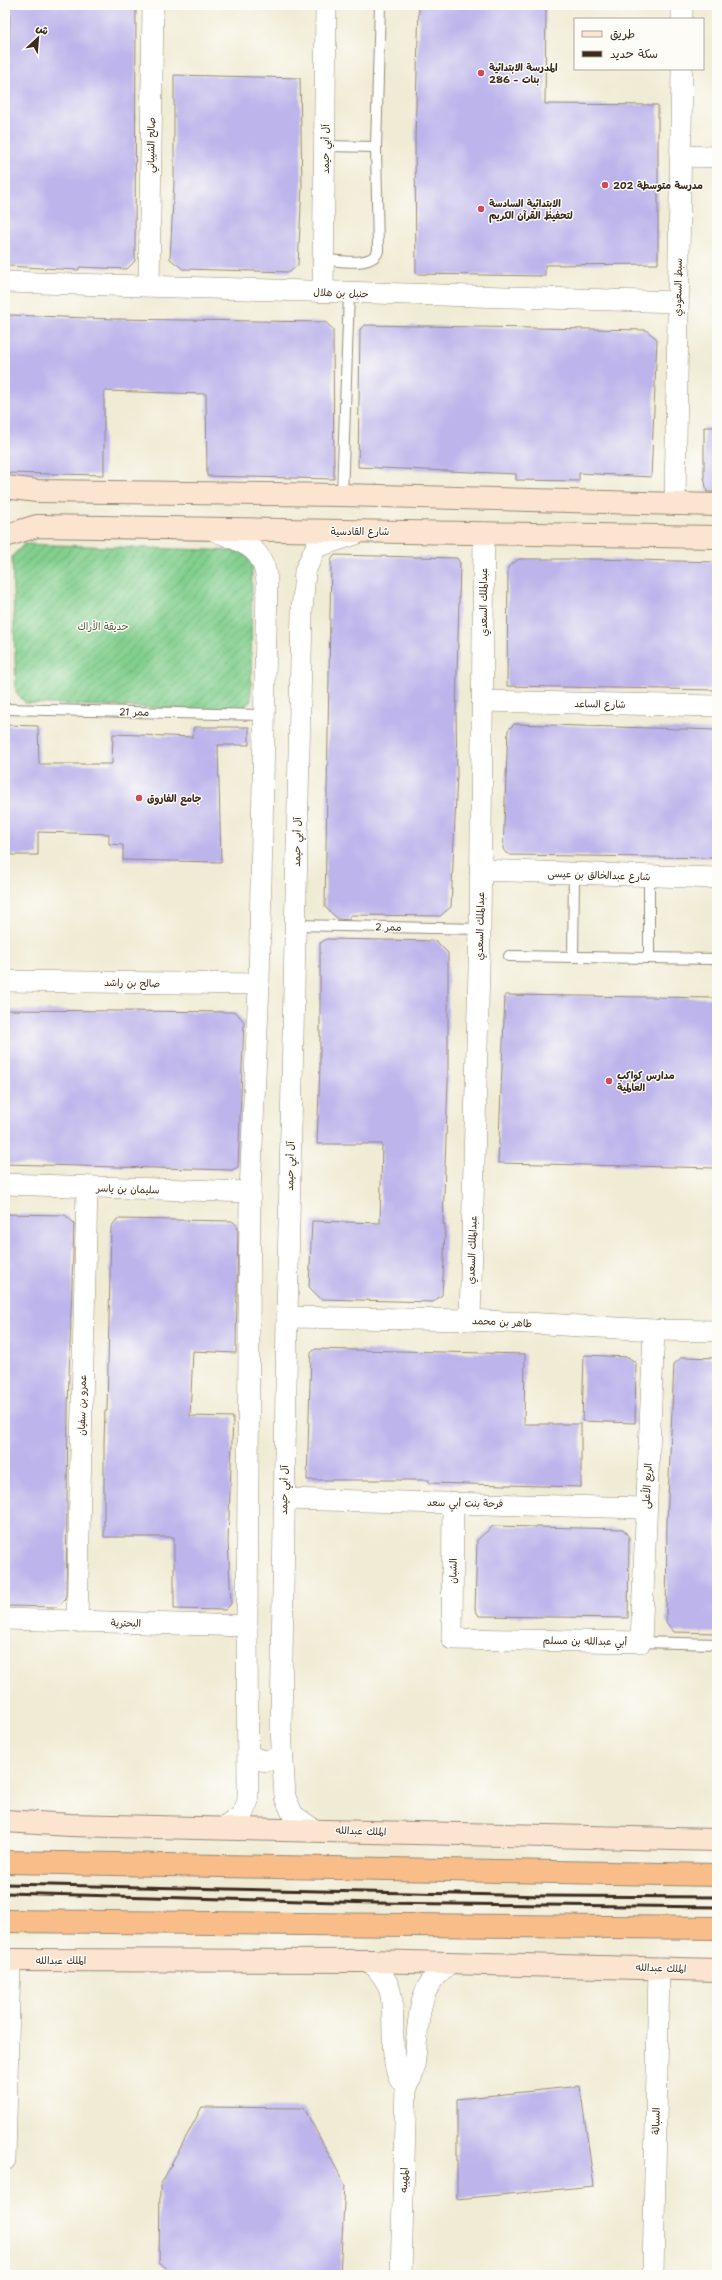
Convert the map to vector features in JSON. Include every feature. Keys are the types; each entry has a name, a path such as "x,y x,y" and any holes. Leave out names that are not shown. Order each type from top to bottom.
{"highway":[{"path":"5,1846 47,1851 110,1863"},
{"path":"5,1862 717,1876"},
{"path":"5,1921 717,1928"}],"street":[{"name":"صالح الشيباني","path":"149,286 153,5"},
{"name":"آل أبي حيمد","path":"323,292 326,146 326,5"},
{"path":"682,5 682,18"},
{"name":"سبط السعودي","path":"675,504 682,70"},
{"path":"681,156 717,157"},
{"name":"حنبل بن هلال","path":"5,282 678,302"},
{"path":"5,487 45,491 342,495 717,505"},
{"name":"شارع القادسية","path":"5,536 37,526 484,532 717,538"},
{"path":"211,529 253,547 260,555 266,571 259,984 250,1192 247,1626 248,1801 242,1815 224,1828"},
{"name":"آل أبي حيمد","path":"314,1830 293,1815 285,1797 282,1754 287,1317 295,925 305,571 316,547 333,540 368,531"},
{"name":"عبدالملك السعدي","path":"470,1320 480,929 484,532"},
{"name":"شارع الساعد","path":"482,701 717,706"},
{"name":"شارع عبدالخالق بن عيسى","path":"480,870 650,877 717,878"},
{"name":"صالح بن راشد","path":"5,981 259,984"},
{"name":"سليمان بن ياسر","path":"5,1184 87,1188 250,1192"},
{"name":"عمرو بن سفيان","path":"77,1622 87,1188"},
{"name":"طاهر بن محمد","path":"287,1317 470,1320 654,1330 717,1331"},
{"name":"الريع الأعلى","path":"641,1642 654,1330"},
{"name":"فرحة بنت أبي سعد","path":"284,1499 453,1502 646,1508"},
{"name":"الشبان","path":"452,1639 453,1502"},
{"name":"البحترية","path":"5,1619 247,1626"},
{"name":"أبي عبدالله بن مسلم","path":"452,1639 641,1642"},
{"path":"248,1753 253,1757 265,1761 271,1760 282,1754"},
{"name":"الملك عبدالله","path":"5,1822 717,1840"},
{"path":"5,2160 7,1960"},
{"name":"الملك عبدالله","path":"7,1960 370,1961 717,1970"},
{"path":"370,1961 385,1979 390,1990 392,2001 395,2071 400,2082 406,2085"},
{"name":"المهيبه","path":"401,2275 406,2085 414,2072 421,2008 426,1989 437,1974 452,1963"},
{"name":"السبالة","path":"653,2275 659,1968"}],"lane":[{"path":"324,260 368,261 376,257 378,251 376,147 380,5"},
{"path":"326,146 376,147"},
{"path":"342,495 349,293"},
{"name":"ممر 21","path":"5,709 263,715"},
{"path":"573,957 574,874"},
{"path":"649,958 650,877"},
{"name":"ممر 2","path":"295,925 480,929"},
{"path":"509,956 717,959"},
{"name":"أبي عبدالله بن مسلم","path":"641,1642 717,1644"}],"green space":[{"name":"حديقة الأراك","path":"24,544 241,551 252,561 251,701 239,711 25,703 16,692 12,556"}],"building":[{"path":"10,5 136,5 135,261 127,269 79,267 79,270 5,266"},
{"path":"419,5 546,8 545,104 658,105 658,264 545,265 545,276 416,274 415,139"},
{"path":"174,75 300,78 302,186 298,265 290,272 183,269 170,259 174,183"},
{"path":"11,315 114,319 325,322 333,329 334,479 207,476 206,394 104,391 104,475 5,473 5,318"},
{"path":"365,325 646,330 657,339 651,477 579,473 579,481 516,480 516,474 358,467 360,329"},
{"path":"704,427 717,427 717,492 707,492 704,477"},
{"path":"335,555 457,558 460,563 456,710 457,775 451,907 440,916 350,915 350,920 338,919 325,907 331,560"},
{"path":"519,559 717,562 717,690 507,686 508,567"},
{"path":"514,724 717,730 717,858 511,855 506,853 503,849 508,730"},
{"name":"جامع الفاروق","path":"5,725 38,726 39,764 112,764 113,734 193,737 194,727 249,727 249,745 218,745 221,862 123,860 123,845 109,844 109,834 38,832 38,855 5,855"},
{"path":"327,939 436,941 448,953 448,1081 443,1224 445,1224 444,1260 442,1295 433,1302 321,1299 309,1287 312,1221 380,1223 382,1144 317,1144 320,1067 320,943"},
{"name":"مدارس كواكب العالمية","path":"505,995 717,998 717,1168 498,1163"},
{"path":"5,1010 236,1012 244,1022 238,1167 232,1170 5,1164"},
{"path":"5,1214 65,1215 74,1223 68,1408 66,1599 57,1607 5,1606"},
{"path":"117,1219 232,1221 238,1226 236,1353 193,1351 190,1416 233,1417 228,1541 231,1604 225,1610 174,1609 174,1537 104,1537 104,1443 105,1411 107,1411 111,1227"},
{"path":"315,1349 525,1354 524,1424 581,1424 581,1487 429,1483 429,1480 307,1480 311,1353"},
{"path":"584,1355 628,1357 636,1363 635,1423 582,1421"},
{"path":"682,1357 717,1358 717,1633 674,1632 666,1622 667,1522 674,1364"},
{"path":"493,1526 623,1529 629,1537 628,1618 479,1616 475,1609 477,1540"},
{"path":"580,2086 594,2186 457,2199 457,2099"},
{"path":"202,2107 304,2108 345,2185 340,2275 173,2275 159,2263 160,2186"}],"railway":[{"path":"5,1884 545,1896 717,1897"},
{"path":"5,1893 374,1903 717,1907"}],"place":[{"name":"المدرسة الابتدائية 286 - بنات","path":"481,73"},
{"name":"مدرسة متوسطة 202","path":"605,185"},
{"name":"الابتدائية السادسة لتحفيظ القرآن الكريم","path":"481,209"},
{"name":"جامع الفاروق","path":"139,798"},
{"name":"مدارس كواكب العالمية","path":"609,1081"}]}
